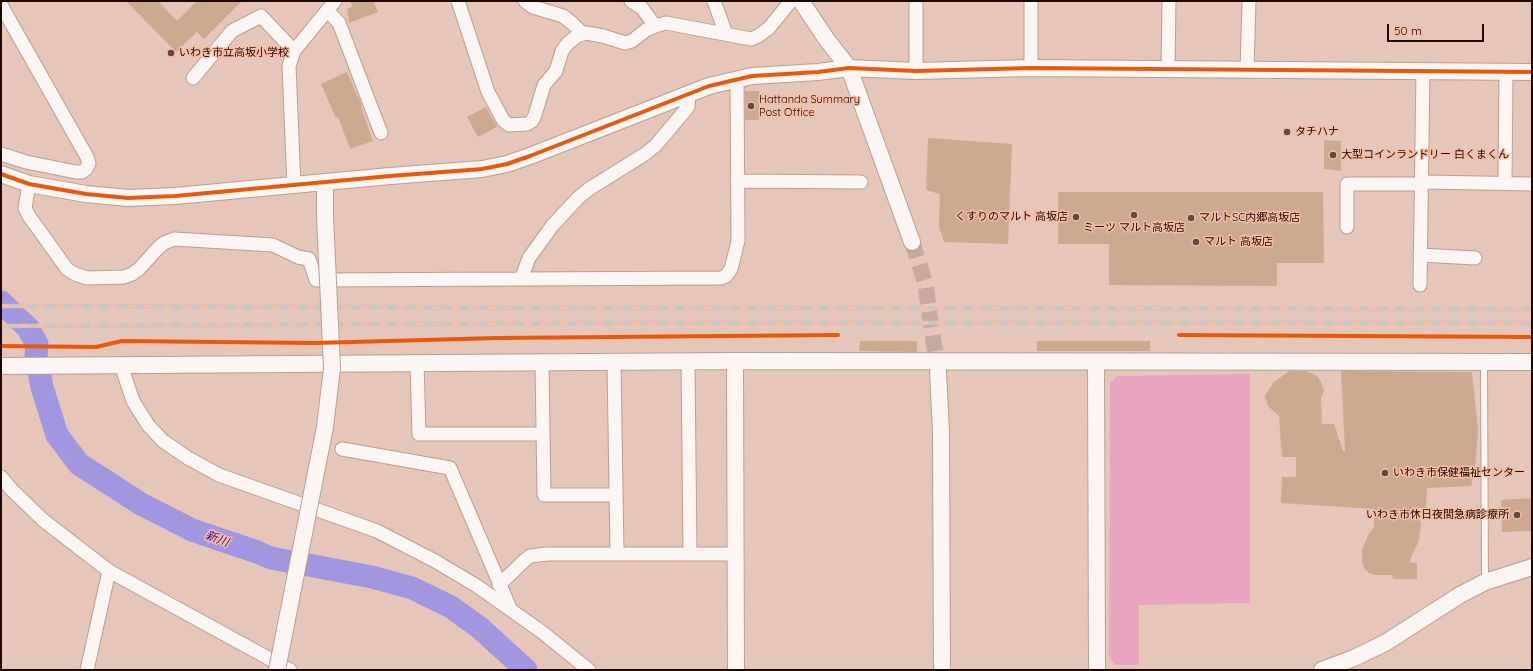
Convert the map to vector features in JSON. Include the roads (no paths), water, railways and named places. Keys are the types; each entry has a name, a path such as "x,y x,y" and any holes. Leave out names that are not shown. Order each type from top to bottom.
{"street":[{"path":"458,1 488,92 503,120 509,125 527,124 532,121 544,85 556,71 562,51 568,43 577,36 584,34 603,36 625,43 632,41 646,30 666,23 751,39 769,28 790,1"},
{"path":"525,1 533,7 563,16 584,34"},
{"path":"631,1 642,8 655,26"},
{"path":"714,1 726,34"},
{"path":"801,1 827,40 849,68 912,242"},
{"path":"1031,1 1031,68"},
{"path":"1168,69 1169,1"},
{"path":"1247,70 1249,1"},
{"path":"916,4 916,71"},
{"path":"1,5 89,163 86,169 82,172 76,172 26,162 1,154"},
{"path":"294,186 289,66 294,51 331,5 381,133"},
{"path":"193,78 232,31 261,16 294,51"},
{"path":"1,174 29,184 86,194 128,198 175,196 482,169 507,164 709,86 752,76 849,68 916,71 1031,68 1532,72"},
{"path":"1420,285 1422,70"},
{"path":"1505,183 1506,72"},
{"path":"29,184 25,208 29,216 67,269 75,274 88,278 124,276 132,274 139,269 164,243 174,239 273,245 298,257 309,259 316,280 720,278 726,276 731,269 738,241 737,79"},
{"path":"521,279 529,258 552,226 578,198 645,154 656,145 688,107 689,94"},
{"path":"737,181 861,182"},
{"path":"1347,227 1347,184 1421,184 1426,182 1532,184"},
{"path":"277,670 325,427 332,368 325,217 325,183"},
{"path":"1420,255 1475,258"},
{"path":"735,361 736,670"},
{"path":"1,366 735,361 1532,362"},
{"path":"542,362 544,495 616,495"},
{"path":"614,362 617,554"},
{"path":"688,362 690,554"},
{"path":"1096,362 1097,670"},
{"path":"417,363 419,434 543,434"},
{"path":"114,365 133,401 148,425 163,441 188,458 219,475 377,531 435,561 477,586 511,610 542,632 589,670"},
{"path":"938,372 941,432 942,670"},
{"path":"342,449 450,468 511,610"},
{"path":"1,477 12,490 43,520 109,571 290,670"},
{"path":"499,585 530,556 547,554 735,554"},
{"path":"1322,670 1354,658 1385,642 1460,595 1485,582 1532,567"},
{"path":"87,670 109,571"}],"lane":[{"path":"1484,362 1485,582"}],"waterway":[{"name":"新川","path":"1,302 28,328 37,344 36,355 42,387 57,435 79,464 141,504 192,530 271,558 372,577 412,588 451,607 480,628 526,670"}],"tunnel":[{"path":"912,242 925,282 938,372"}],"railway":[{"path":"1,306 1532,309"},
{"path":"1,326 623,323 1532,323"}],"place":[{"name":"いわき市立高坂小学校","path":"171,53"},
{"name":"Hattanda Summary Post Office","path":"751,106"},
{"name":"タチハナ","path":"1287,132"},
{"name":"大型コインランドリー 白くまくん","path":"1333,155"},
{"name":"ミーツ マルト高坂店","path":"1134,215"},
{"name":"くすりのマルト 高坂店","path":"1076,217"},
{"name":"マルトSC内郷高坂店","path":"1191,218"},
{"name":"マルト 高坂店","path":"1196,242"},
{"name":"いわき市保健福祉センター","path":"1385,473"},
{"name":"いわき市休日夜間急病診療所","path":"1517,515"}]}
